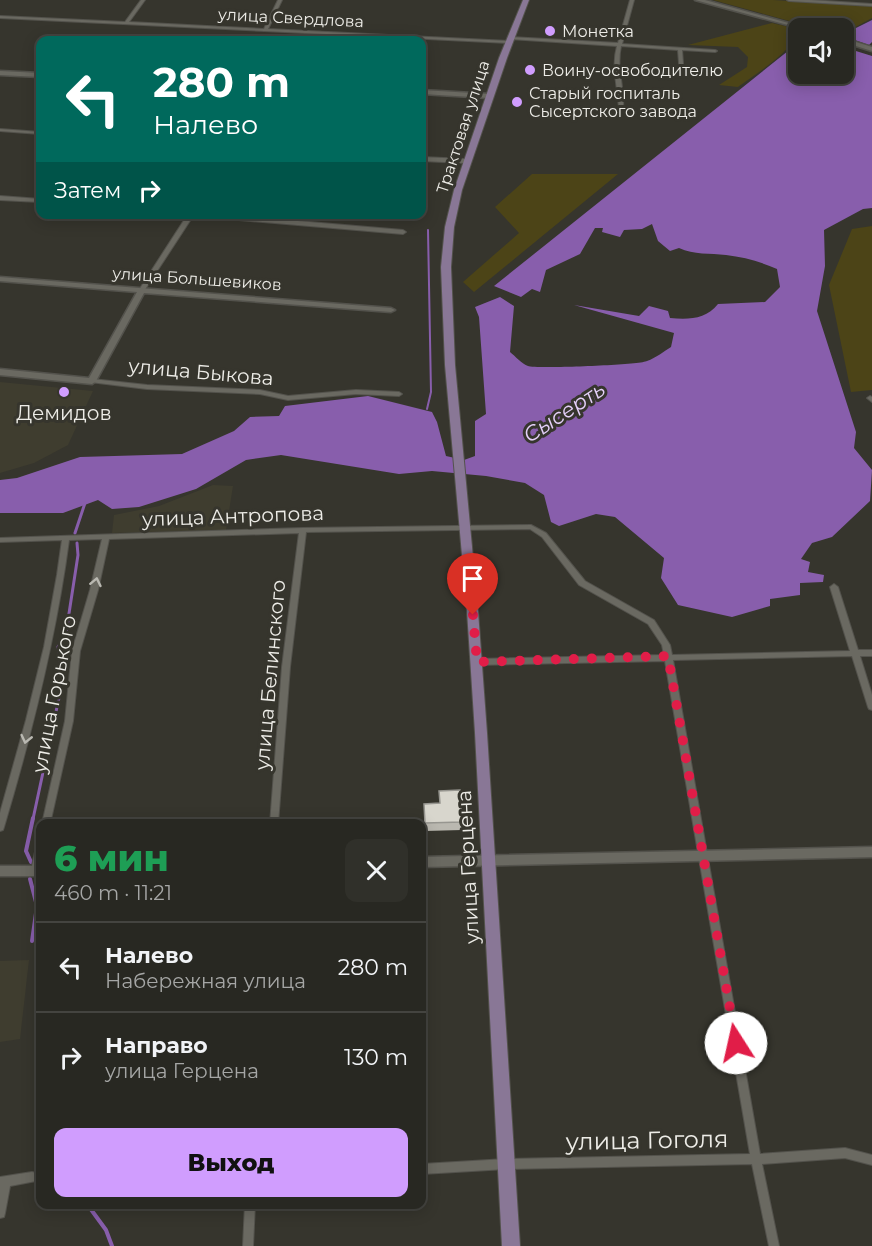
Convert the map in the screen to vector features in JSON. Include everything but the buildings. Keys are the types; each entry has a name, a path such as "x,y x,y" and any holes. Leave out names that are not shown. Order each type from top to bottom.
{"main road":[{"name":"Трактовая улица","path":"460,487 459,448 446,296 446,236 465,161 526,0"},
{"name":"улица Герцена","path":"460,487 466,528 477,662 511,1246"}],"street":[{"path":"126,23 143,0"},
{"path":"266,29 280,0"},
{"path":"621,109 621,84 617,69 619,48 632,0"},
{"path":"698,0 788,24"},
{"path":"789,0 872,5"},
{"name":"улица Свердлова","path":"0,17 421,36"},
{"name":"улица Свердлова","path":"426,36 715,51"},
{"path":"854,43 872,49"},
{"path":"680,49 682,76"},
{"path":"0,73 36,75"},
{"path":"426,92 489,96"},
{"path":"0,130 36,133"},
{"path":"426,159 465,161"},
{"path":"0,198 36,201"},
{"path":"92,381 142,290 188,219"},
{"path":"250,219 403,232"},
{"name":"улица Большевиков","path":"0,279 391,310"},
{"name":"улица Быкова","path":"0,372 225,392 260,392 288,398 356,392 399,394"},
{"name":"улица Антропова","path":"0,540 303,530 531,527 544,535 582,583 651,622 666,645 668,656"},
{"name":"улица Белинского","path":"274,819 286,667 303,530"},
{"name":"улица Горького","path":"47,819 69,721 76,651 94,590 106,537"},
{"name":"улица Горького","path":"0,827 22,752 59,599 66,538"},
{"path":"834,587 872,707"},
{"path":"477,662 872,653"},
{"path":"668,656 705,857 756,1159 774,1246"},
{"path":"426,862 872,852"},
{"path":"0,871 36,871"},
{"name":"улица Гоголя","path":"426,1169 506,1164 756,1159 845,1153 872,1160"},
{"path":"0,1213 3,1181 32,1177"},
{"path":"248,1246 250,1209"}],"shaded area":[{"path":"713,0 773,0 872,6 872,18 854,28 854,18 788,18 788,21"},
{"path":"772,23 788,27 788,48 738,87 719,85 747,67 748,57 738,47 688,45"},
{"path":"532,174 618,174 474,292 463,282 519,233 495,207"},
{"path":"872,226 872,390 851,392 829,285 852,229"},
{"path":"0,382 93,391 68,445 34,463 0,473"},
{"path":"213,485 233,486 226,530 112,533 114,515 159,506"},
{"path":"29,960 20,1039 0,1042 0,961"}],"water":[{"path":"872,20 872,42 869,45 854,40 854,29"},
{"name":"Сысерть","path":"854,50 872,56 872,208 863,209 824,230 825,266 817,311 856,432 854,448 872,470 870,501 832,537 812,543 801,559 810,562 808,572 824,575 823,582 800,583 800,595 770,599 770,606 732,617 678,605 661,578 664,558 615,517 596,514 559,526 551,522 544,495 525,483 486,476 432,471 399,474 281,455 246,460 196,489 139,507 112,509 98,500 63,513 0,513 0,480 17,478 80,457 182,454 234,431 250,417 279,416 285,406 368,396 432,412 446,456 464,460 475,456 475,421 486,414 479,317 475,307 500,297 514,306 510,352 528,366 626,364 654,358 671,347 674,333 574,305 639,316 649,306 668,311 670,318 684,319 703,316 718,304 765,302 780,287 777,269 765,264 733,256 696,253 679,248 670,251 658,241 652,224 642,229 624,230 620,237 602,232 603,228 595,228 580,254 546,270 540,292 532,289 521,297 494,286 788,51 788,84 854,84"}],"waterway":[{"path":"427,409 431,392 428,230"},
{"path":"75,533 85,503"},
{"path":"33,819 63,679 58,647 66,633 78,555 77,543"},
{"path":"31,862 26,851 33,818"},
{"path":"30,879 36,902"},
{"path":"32,941 36,913"},
{"path":"91,1209 106,1230 112,1246"}],"place":[{"name":"Монетка","path":"550,31"},
{"name":"Воину-освободителю","path":"530,70"},
{"name":"Старый госпиталь Сысертского завода","path":"517,102"},
{"name":"Демидов","path":"64,392"}],"route":[{"path":"473,615 477,662 668,656 736,1043"}]}
